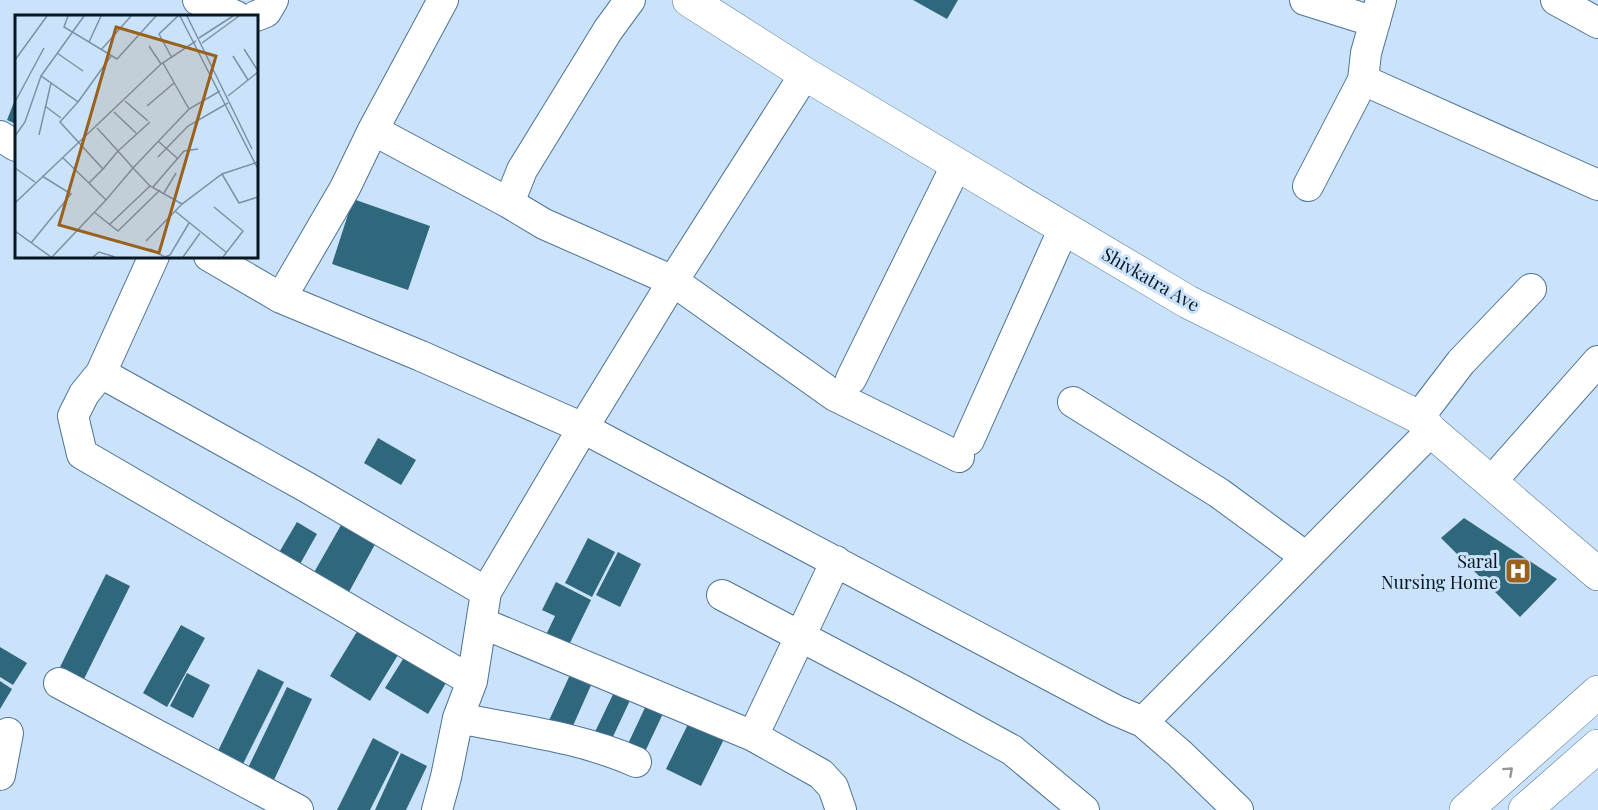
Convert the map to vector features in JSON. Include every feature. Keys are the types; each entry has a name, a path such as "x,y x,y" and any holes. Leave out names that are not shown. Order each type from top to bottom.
{"street":[{"path":"198,0 234,15"},
{"path":"258,15 266,12 273,0"},
{"path":"281,298 345,188 373,130 443,0"},
{"path":"509,203 522,170 608,30 630,0"},
{"name":"Shivkatra Ave","path":"689,0 805,74 1188,302 1425,424 1598,574"},
{"path":"1305,0 1378,11 1366,53 1362,80 1308,186"},
{"path":"1556,0 1598,22"},
{"path":"437,810 458,718 472,681 486,592 673,281 805,74"},
{"path":"1362,80 1598,185"},
{"path":"373,130 544,224 673,281 835,396 964,448 1064,228"},
{"path":"0,136 15,145"},
{"path":"851,379 957,164"},
{"path":"153,258 101,373 84,394 73,416 82,454 472,681"},
{"path":"212,258 281,298 421,356 584,428 1115,710 1143,722 1238,810"},
{"path":"1143,722 1306,558 1425,424 1461,362 1531,289"},
{"path":"1491,482 1598,361"},
{"path":"101,373 308,488 486,592"},
{"path":"1073,402 1219,493 1306,558"},
{"path":"753,736 836,561"},
{"path":"722,595 1012,750 1084,810"},
{"path":"482,623 753,736 820,774 833,787 841,810"},
{"path":"59,683 298,810"},
{"path":"1466,810 1598,692"},
{"path":"458,718 587,745 611,751 636,762"},
{"path":"0,775 8,733"},
{"path":"1525,810 1598,746"}],"building":[{"path":"913,0 958,0 947,19"},
{"path":"15,100 15,124 7,120"},
{"path":"353,199 430,226 408,290 332,264"},
{"path":"378,438 416,460 401,485 364,463"},
{"path":"345,518 379,537 343,603 308,583"},
{"path":"1464,518 1557,579 1520,617 1441,538"},
{"path":"297,522 317,534 295,573 274,561"},
{"path":"588,538 615,552 592,597 565,583"},
{"path":"618,552 641,564 620,607 596,595"},
{"path":"106,574 130,586 84,679 60,667"},
{"path":"556,582 591,600 567,649 545,637 555,616 542,610"},
{"path":"181,625 205,638 167,707 143,693"},
{"path":"361,625 401,650 370,701 330,676"},
{"path":"0,647 27,663 13,685 0,677"},
{"path":"408,651 450,676 428,714 385,688"},
{"path":"575,664 596,674 568,737 546,727"},
{"path":"258,669 284,682 242,766 217,753"},
{"path":"187,673 210,685 193,718 170,706"},
{"path":"0,681 12,689 0,709"},
{"path":"618,684 634,692 609,745 593,736"},
{"path":"287,687 312,699 273,782 247,770"},
{"path":"650,697 667,705 643,756 626,748"},
{"path":"692,716 727,733 701,786 666,769"},
{"path":"373,738 399,752 370,810 337,810"},
{"path":"401,753 427,766 406,810 375,810"}],"place":[{"name":"Saral Nursing Home","path":"1518,571"}]}
